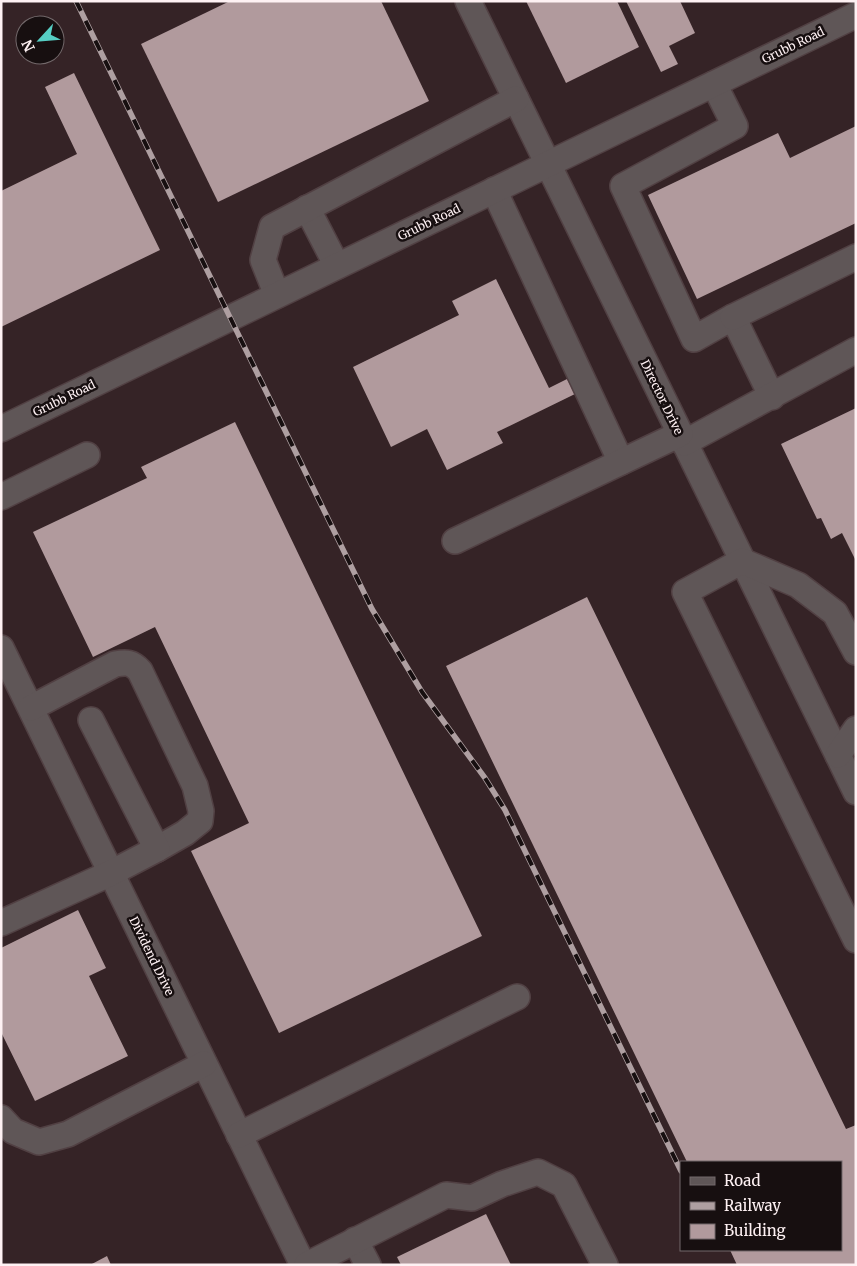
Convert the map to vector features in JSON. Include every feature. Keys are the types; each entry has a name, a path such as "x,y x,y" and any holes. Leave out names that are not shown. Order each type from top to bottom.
{"street":[{"name":"Director Drive","path":"468,1 856,792"},
{"name":"Grubb Road","path":"1,429 856,15"},
{"path":"714,84 735,126 623,186 694,339 733,317 856,256"},
{"path":"278,295 263,260 272,227 516,99"},
{"path":"494,190 621,462"},
{"path":"307,208 337,266"},
{"path":"733,317 772,397"},
{"path":"455,541 621,462 682,438 772,397 856,350"},
{"path":"1,497 88,455"},
{"path":"856,652 835,613 798,585 742,561 685,592 856,940"},
{"name":"Dividend Drive","path":"1,648 303,1265"},
{"path":"1,923 111,873 185,833 200,821 201,811 195,786 140,671 134,664 126,662 115,664 31,708"},
{"path":"91,720 157,849"},
{"path":"838,755 856,729"},
{"path":"240,1135 517,997"},
{"path":"1,1118 13,1131 39,1142 68,1134 204,1064"},
{"path":"307,1265 446,1195 472,1198 502,1184 538,1172 564,1184 605,1265"},
{"path":"355,1240 368,1265"}],"building":[{"path":"230,1 381,1 429,101 218,202 141,44"},
{"path":"526,1 617,1 639,47 566,83"},
{"path":"626,1 680,1 695,33 669,46 678,64 661,72"},
{"path":"74,73 160,250 1,327 1,191 77,154 45,87"},
{"path":"856,126 856,223 697,299 648,195 778,133 790,158"},
{"path":"496,279 549,388 567,379 575,394 497,432 503,443 447,470 427,429 391,447 353,367 459,315 452,301"},
{"path":"856,408 856,561 842,533 831,539 821,518 817,519 781,444"},
{"path":"235,422 482,936 279,1033 191,851 249,823 155,627 93,657 33,532 147,478 141,467"},
{"path":"587,597 846,1129 856,1125 856,1265 737,1265 730,1251 842,1251 842,1161 687,1161 446,666"},
{"path":"78,910 106,968 89,976 128,1056 35,1101 1,1032 1,948"},
{"path":"486,1214 511,1265 401,1265 397,1257"},
{"path":"107,1256 111,1265 90,1265"}],"railway":[{"path":"76,1 372,609 422,692 485,778 505,810 680,1169"}]}
